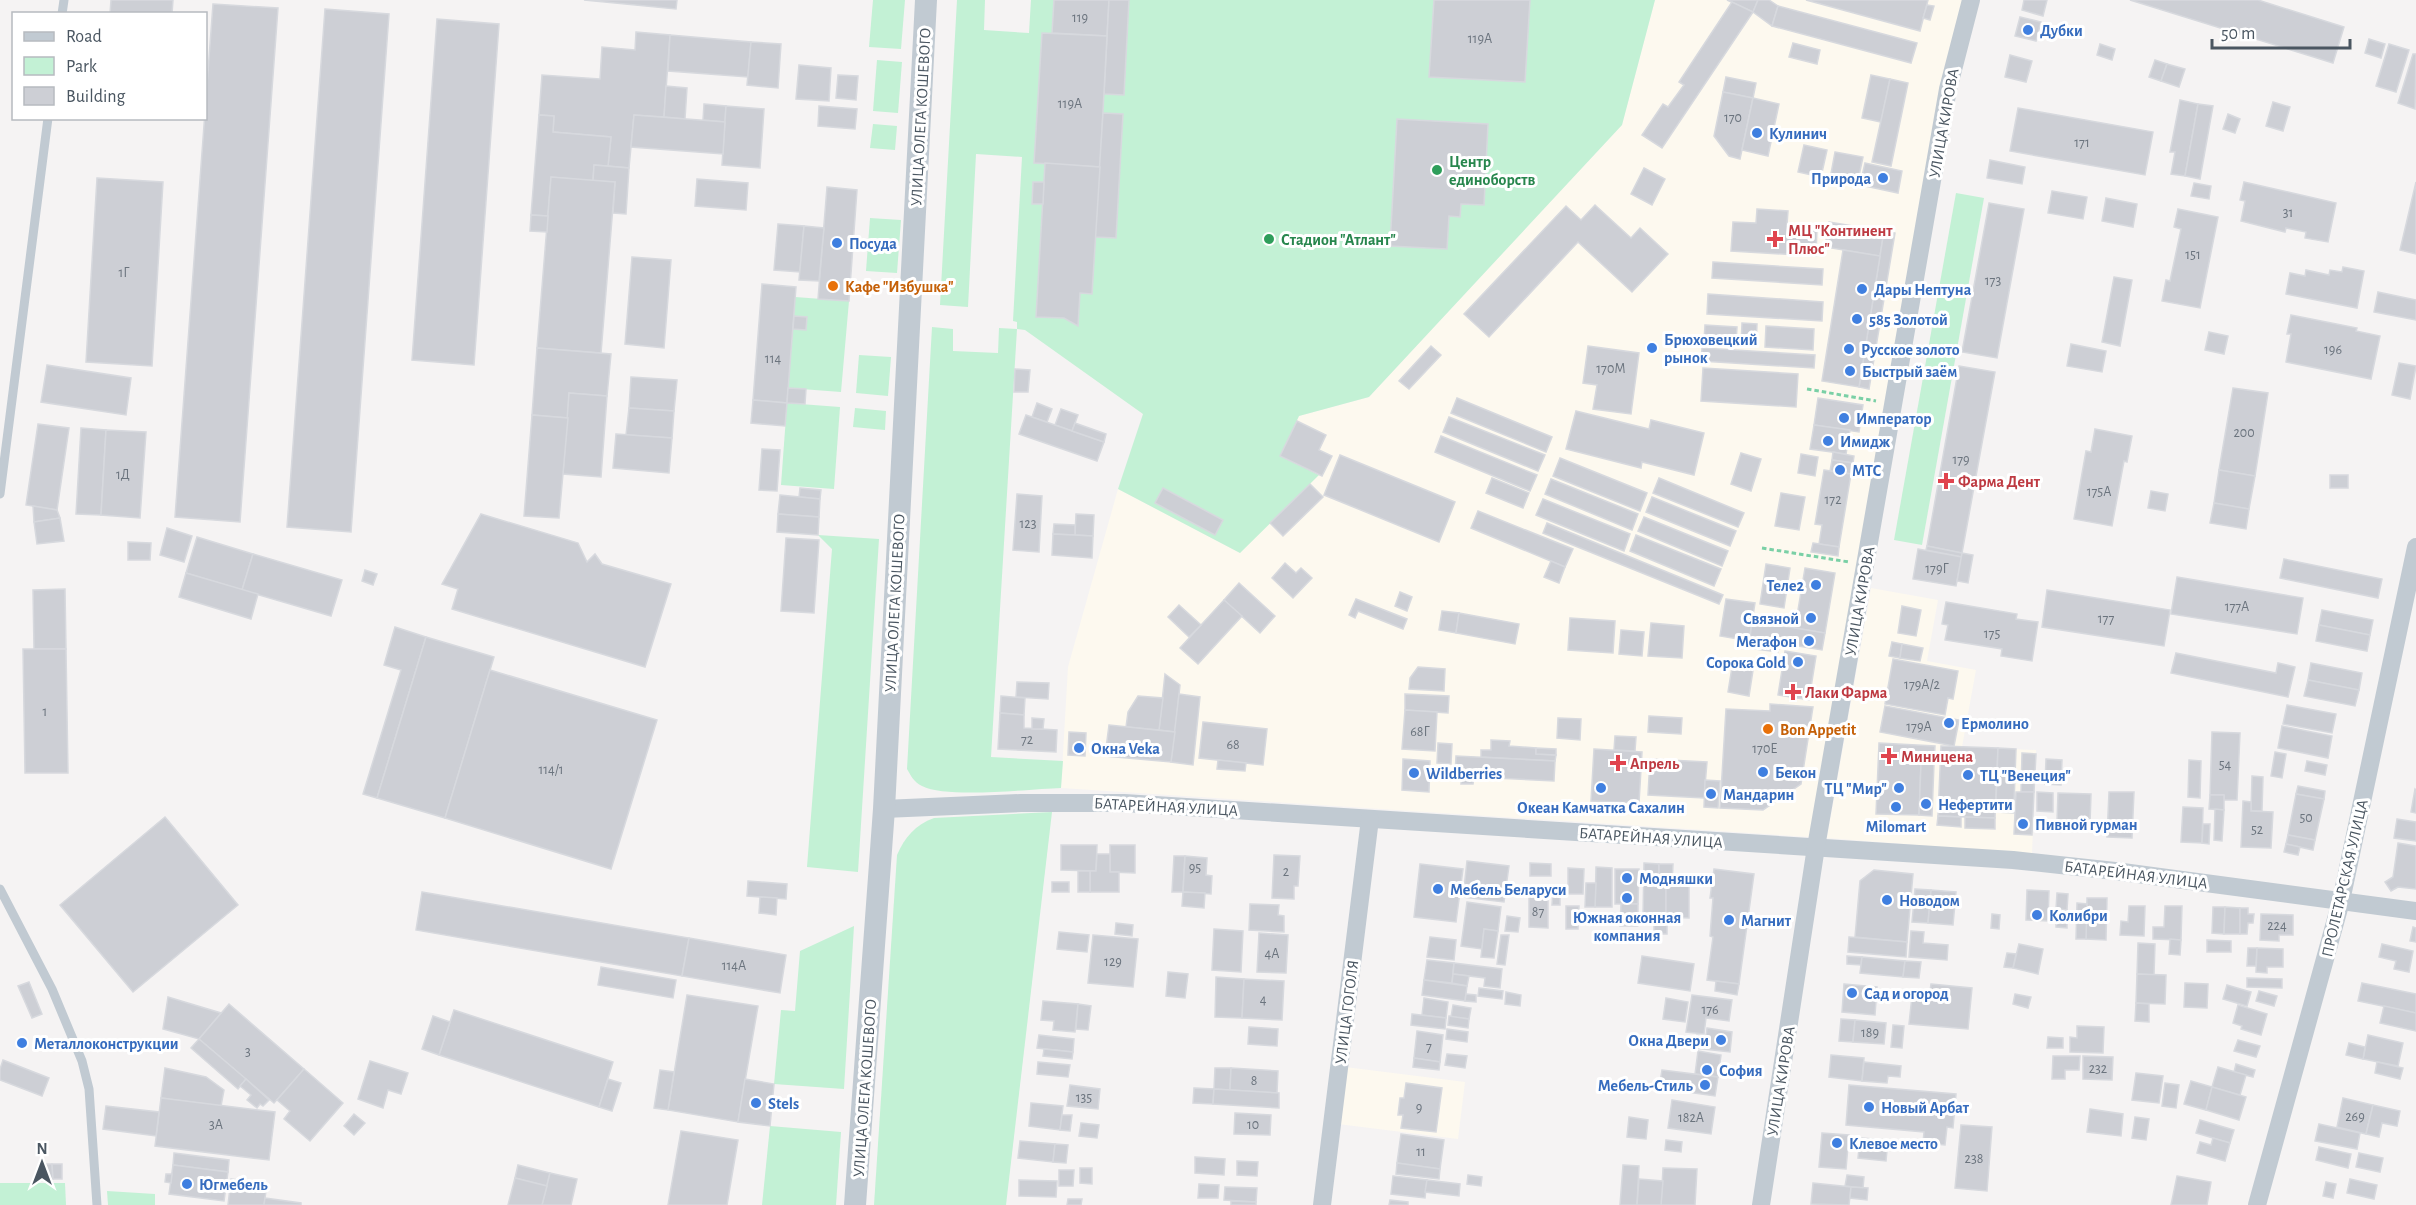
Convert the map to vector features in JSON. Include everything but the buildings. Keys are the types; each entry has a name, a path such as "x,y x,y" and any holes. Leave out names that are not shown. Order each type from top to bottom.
{"street":[{"name":"УЛИЦА ОЛЕГА КОШЕВОГО","path":"855,1205 884,809 926,0"},
{"name":"УЛИЦА КИРОВА","path":"1761,1205 1815,847 1948,89 1971,0"},
{"name":"ПРОЛЕТАРСКАЯ УЛИЦА","path":"2257,1205 2341,900 2416,547"},
{"name":"БАТАРЕЙНАЯ УЛИЦА","path":"884,809 1091,802 2013,860 2115,870 2416,912"},
{"name":"УЛИЦА ГОГОЛЯ","path":"1322,1205 1370,819"}],"lane":[{"path":"0,494 48,120"},
{"path":"0,889 52,989 82,1061 89,1089 97,1205"}],"path":[{"path":"1807,389 1893,403"},
{"path":"1762,548 1865,564"}],"shaded area":[{"path":"1655,0 1964,0 1810,837 1061,788 1068,667 1118,489 1240,553 1299,416 1369,397 1622,125"},
{"path":"1871,588 1938,600 1927,661 1976,670 1962,747 2036,750 2032,854 1827,838"},
{"path":"1345,1067 1465,1082 1458,1139 1338,1124"}],"green space":[{"path":"873,0 905,0 901,49 869,47"},
{"name":"Стадион \"Атлант\"","path":"957,0 985,0 984,30 1029,33 1031,0 1655,0 1622,125 1369,397 1299,416 1280,456 1319,475 1240,553 1118,489 1143,414 1025,330 1017,329 1017,322 1013,321 1022,157 976,154 968,307 940,305"},
{"path":"877,60 902,62 898,113 873,111"},
{"path":"873,124 897,126 895,150 870,148"},
{"path":"1956,193 1984,198 1922,545 1894,540"},
{"path":"870,218 901,220 897,273 866,271"},
{"path":"795,297 849,301 841,392 788,388 793,329 806,330 807,317 794,316"},
{"path":"932,327 953,329 953,351 998,353 999,328 1017,329 991,757 1063,761 1061,788 969,793 934,790 917,783 907,769"},
{"path":"859,355 891,357 888,396 856,393"},
{"path":"787,403 840,407 834,489 781,485"},
{"path":"855,408 886,411 885,430 853,427"},
{"path":"818,535 879,539 858,872 807,867 832,549"},
{"path":"1052,812 1006,1205 874,1205 897,855 911,832 934,818"},
{"path":"854,926 844,1089 774,1084 781,1010 795,1011 800,951"},
{"path":"770,1126 841,1132 836,1205 762,1205"},
{"path":"0,1183 65,1183 66,1205 0,1205"},
{"path":"107,1191 155,1194 155,1205 108,1205"}],"place":[{"name":"Дубки","path":"2028,30"},
{"name":"Кулинич","path":"1757,133"},
{"name":"Центр единоборств","path":"1437,170"},
{"name":"Природа","path":"1883,178"},
{"name":"Стадион \"Атлант\"","path":"1269,239"},
{"name":"МЦ \"Континент Плюс\"","path":"1775,239"},
{"name":"Посуда","path":"837,243"},
{"name":"Кафе \"Избушка\"","path":"833,286"},
{"name":"Дары Нептуна","path":"1862,289"},
{"name":"585 Золотой","path":"1857,319"},
{"name":"Брюховецкий рынок","path":"1652,348"},
{"name":"Русское золото","path":"1849,349"},
{"name":"Быстрый заём","path":"1850,371"},
{"name":"Император","path":"1844,418"},
{"name":"Имидж","path":"1828,441"},
{"name":"МТС","path":"1840,470"},
{"name":"Фарма Дент","path":"1946,481"},
{"name":"Теле2","path":"1816,585"},
{"name":"Связной","path":"1811,618"},
{"name":"Мегафон","path":"1809,641"},
{"name":"Сорока Gold","path":"1798,662"},
{"name":"Лаки Фарма","path":"1793,692"},
{"name":"Ермолино","path":"1949,723"},
{"name":"Bon Appetit","path":"1768,729"},
{"name":"Окна Veka","path":"1079,748"},
{"name":"Миницена","path":"1889,756"},
{"name":"Апрель","path":"1618,763"},
{"name":"Бекон","path":"1763,772"},
{"name":"Wildberries","path":"1414,773"},
{"name":"ТЦ \"Венеция\"","path":"1968,775"},
{"name":"Океан Камчатка Сахалин","path":"1601,788"},
{"name":"ТЦ \"Мир\"","path":"1899,788"},
{"name":"Мандарин","path":"1711,794"},
{"name":"Нефертити","path":"1926,804"},
{"name":"Milomart","path":"1896,807"},
{"name":"Пивной гурман","path":"2023,824"},
{"name":"Модняшки","path":"1627,878"},
{"name":"Мебель Беларуси","path":"1438,889"},
{"name":"Южная оконная компания","path":"1627,898"},
{"name":"Новодом","path":"1887,900"},
{"name":"Колибри","path":"2037,915"},
{"name":"Магнит","path":"1729,920"},
{"name":"Сад и огород","path":"1852,993"},
{"name":"Окна Двери","path":"1721,1040"},
{"name":"Металлоконструкции","path":"22,1043"},
{"name":"София","path":"1707,1070"},
{"name":"Мебель-Стиль","path":"1705,1085"},
{"name":"Stels","path":"756,1103"},
{"name":"Новый Арбат","path":"1869,1107"},
{"name":"Клевое место","path":"1837,1143"},
{"name":"Югмебель","path":"187,1184"}]}
